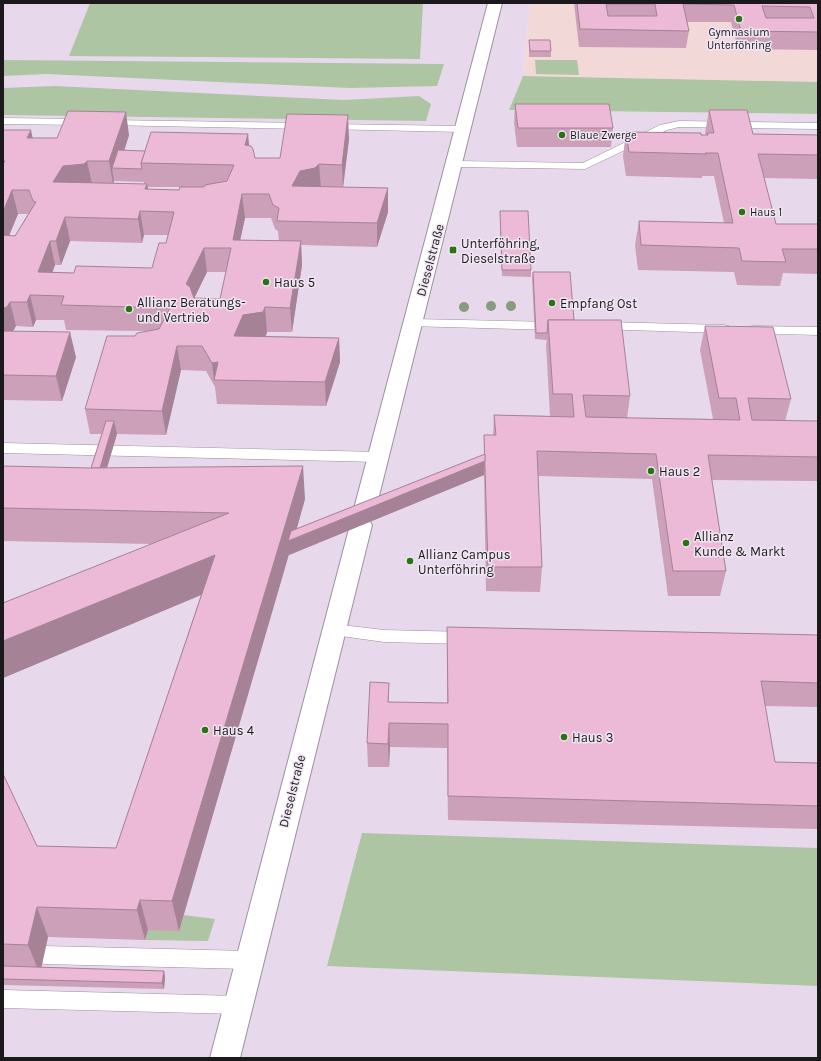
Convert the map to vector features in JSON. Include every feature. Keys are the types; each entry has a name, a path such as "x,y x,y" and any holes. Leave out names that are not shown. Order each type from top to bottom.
{"street":[{"name":"Dieselstraße","path":"225,1058 332,630 362,521 495,3"}],"lane":[{"path":"3,121 462,128"},
{"path":"454,164 584,166 664,127 679,124 818,126"},
{"path":"413,323 566,326"},
{"path":"587,326 818,331"},
{"path":"3,448 378,457"},
{"path":"332,630 384,636 479,638"},
{"path":"44,955 249,960"},
{"path":"3,999 238,1005"}],"shaded area":[{"name":"Allianz Campus Unterföhring","path":"3,3 530,3 523,76 509,110 818,114 818,1058 3,1058"},
{"path":"530,3 818,3 818,82 523,76"}],"green space":[{"path":"90,3 423,3 420,59 69,56"},
{"path":"3,60 444,64 437,86 350,88 46,74 3,76"},
{"path":"535,60 577,60 579,75 536,74"},
{"path":"523,76 818,82 818,114 509,110"},
{"path":"55,86 344,100 419,96 431,104 426,121 3,115 3,88"},
{"path":"362,833 818,848 818,986 327,966"},
{"path":"184,915 215,919 208,941 145,940 148,930 179,930"}],"building":[{"path":"577,3 818,3 818,32 741,31 734,5 683,4 689,31 580,29","holes":["606,4 655,4 657,16 608,16","762,6 810,7 814,18 766,18"]},
{"path":"529,40 550,40 551,51 530,51"},
{"path":"515,104 609,104 613,128 518,128"},
{"path":"709,110 747,110 753,134 818,135 818,155 758,154 776,224 818,224 818,249 782,249 786,262 742,261 739,248 641,245 639,221 733,223 718,153 629,152 626,132 701,133 701,135 714,133"},
{"path":"68,111 126,112 109,161 87,161 84,164 63,166 53,182 147,184 145,189 179,190 180,187 204,187 205,185 227,181 234,165 141,163 151,132 248,134 245,145 251,146 255,158 280,158 287,114 348,115 342,165 319,164 315,168 300,171 292,186 388,188 377,223 277,221 279,208 273,205 269,194 242,194 233,240 301,241 290,308 265,307 263,312 243,315 234,336 339,338 325,382 214,380 218,362 212,363 202,346 177,346 162,411 85,409 107,336 135,336 137,333 159,329 170,308 61,305 64,296 30,295 27,302 10,302 7,307 3,308 3,235 15,236 36,202 33,201 29,190 12,190 3,212 3,164 5,161 3,161 3,130 31,130 27,138 57,138","holes":["140,211 174,212 166,243 159,243 152,268 76,266 74,273 38,272 50,241 56,241 65,217 138,219","204,248 231,248 220,299 194,298 190,287 186,284"]},
{"path":"118,150 145,151 141,163 142,169 112,168"},
{"path":"500,211 528,211 531,270 502,270"},
{"path":"533,272 570,272 574,320 548,320 547,333 536,333"},
{"name":"Haus 2","path":"548,320 621,320 630,396 583,395 586,417 740,420 736,398 719,398 705,326 773,327 791,399 748,398 752,420 818,421 818,457 708,455 726,571 673,571 656,454 537,451 542,567 488,567 484,435 496,435 494,415 574,417 572,394 553,394"},
{"path":"3,331 70,332 56,376 3,375"},
{"path":"106,421 114,421 100,468 91,468"},
{"path":"485,454 485,461 288,541 291,531"},
{"path":"3,466 90,468 303,466 172,901 140,900 137,910 37,907 28,945 3,944 3,774 37,846 116,848 215,555 3,641 3,603 229,513 3,508"},
{"name":"Haus 3","path":"447,627 818,635 818,683 761,681 775,762 818,763 818,806 448,796 448,724 389,723 388,744 367,743 370,682 389,683 388,702 448,703"},
{"path":"3,966 164,971 162,983 3,979"}],"place":[{"name":"Gymnasium Unterföhring","path":"739,19"},
{"name":"Blaue Zwerge","path":"562,135"},
{"name":"Haus 1","path":"742,212"},
{"name":"Unterföhring, Dieselstraße","path":"453,250"},
{"name":"Haus 5","path":"266,282"},
{"name":"Empfang Ost","path":"552,303"},
{"name":"Allianz Beratungs- und Vertrieb","path":"129,309"},
{"name":"Haus 2","path":"651,471"},
{"name":"Allianz Kunde & Markt","path":"686,543"},
{"name":"Allianz Campus Unterföhring","path":"410,561"},
{"name":"Haus 4","path":"205,730"},
{"name":"Haus 3","path":"564,737"}]}
